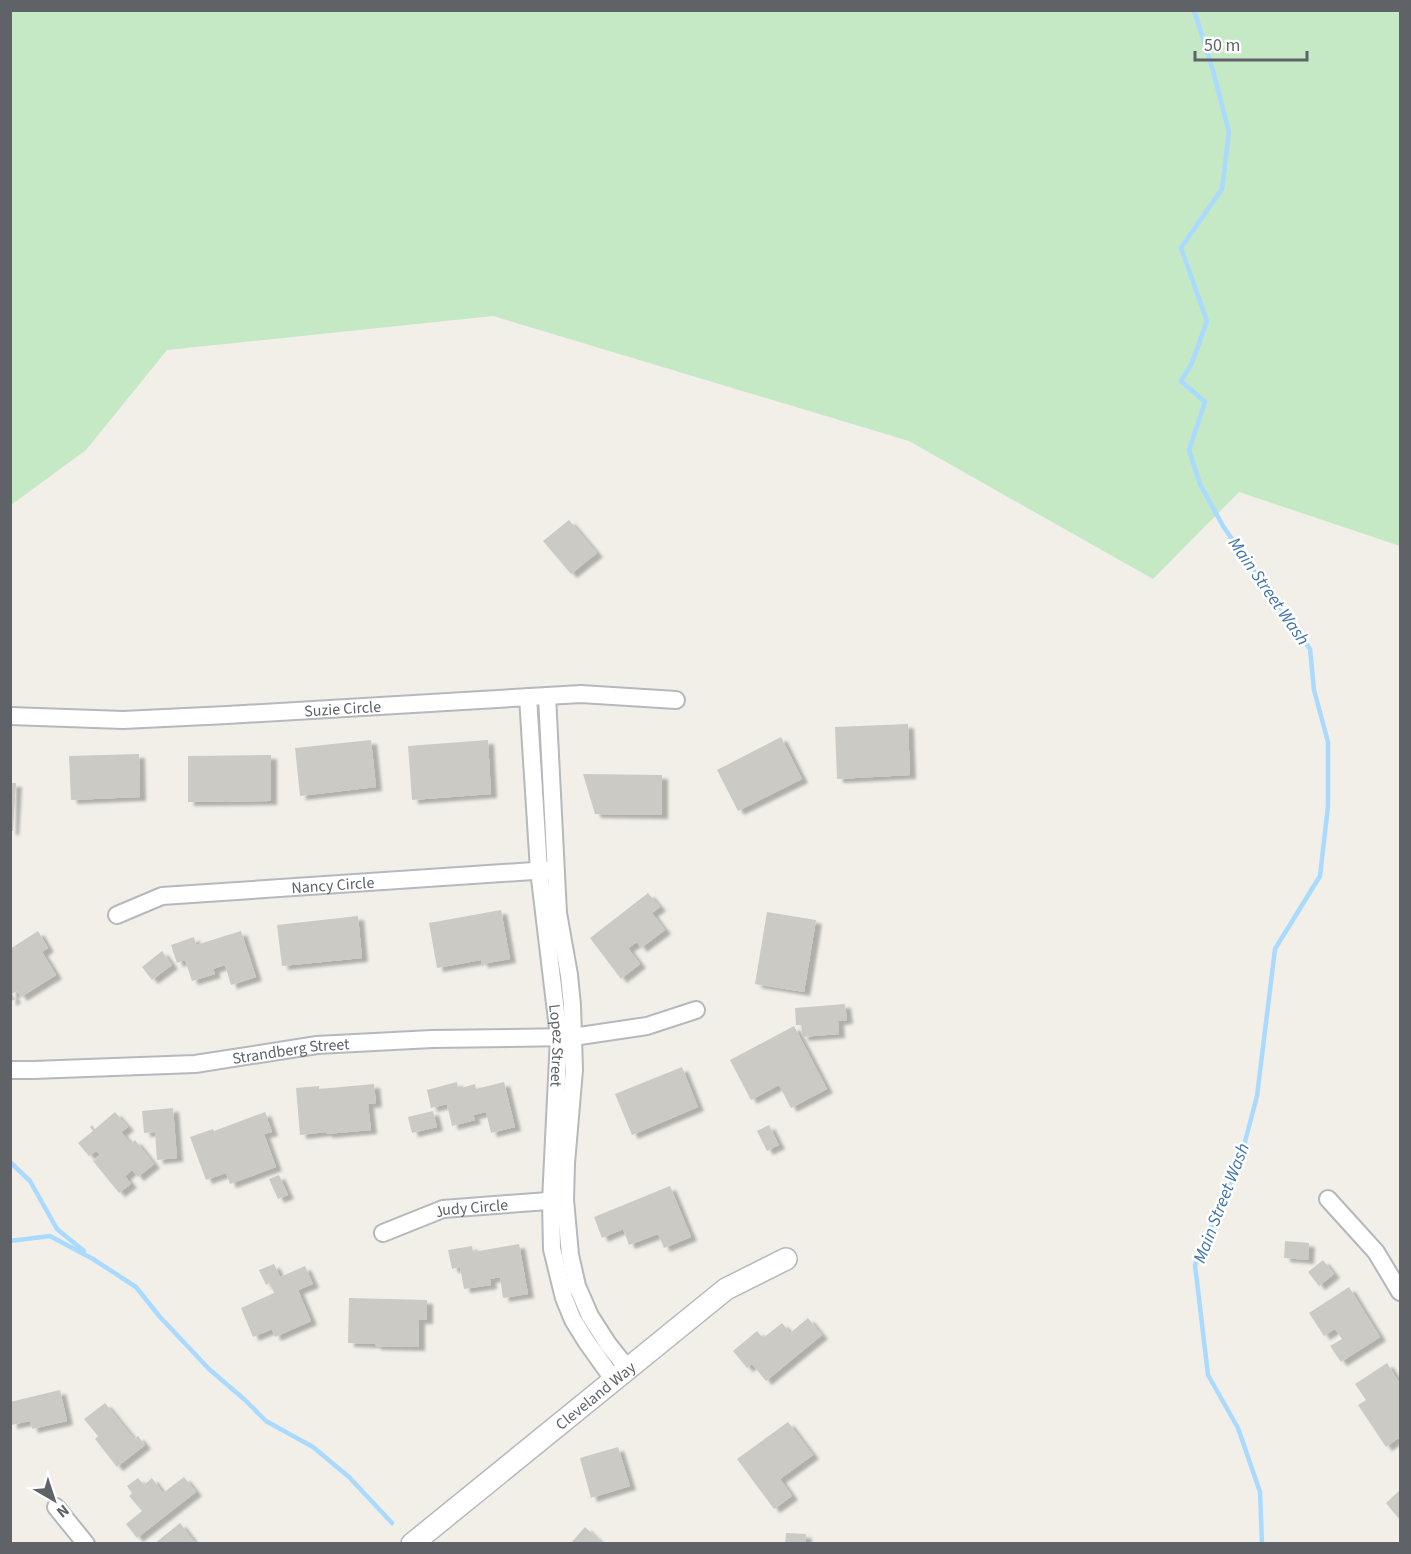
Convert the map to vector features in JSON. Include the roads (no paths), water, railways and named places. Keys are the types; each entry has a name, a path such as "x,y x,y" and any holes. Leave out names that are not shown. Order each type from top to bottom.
{"street":[{"name":"Suzie Circle","path":"10,716 123,720 581,694 675,700"},
{"name":"Lopez Street","path":"547,696 547,870"},
{"name":"Lopez Street","path":"528,697 547,870 558,913 569,975 566,1037 574,1070 566,1163 558,1200 577,1286 590,1316 608,1344 620,1374"},
{"name":"Nancy Circle","path":"117,915 162,896 547,870"},
{"name":"Strandberg Street","path":"10,1070 195,1064 317,1045 432,1039 566,1037 647,1026 696,1010"},
{"path":"1328,1199 1376,1252 1401,1292"},
{"name":"Judy Circle","path":"383,1233 443,1209 558,1200"},
{"name":"Cleveland Way","path":"412,1544 726,1289 786,1259"},
{"path":"56,1507 86,1544"}],"waterway":[{"name":"Main Street Wash","path":"1194,10 1229,132 1222,189 1181,248 1207,321 1192,363 1181,381 1205,402 1189,450 1200,484 1223,526 1310,649 1314,690 1328,742 1328,806 1320,876 1275,949 1257,1096 1240,1161 1195,1265 1208,1375 1238,1428 1260,1492 1262,1544"},
{"path":"10,1162 30,1181 57,1229 84,1251"},
{"path":"10,1241 50,1236 93,1259 136,1287 160,1317 209,1369 266,1421 313,1447 349,1477 392,1523"}]}
